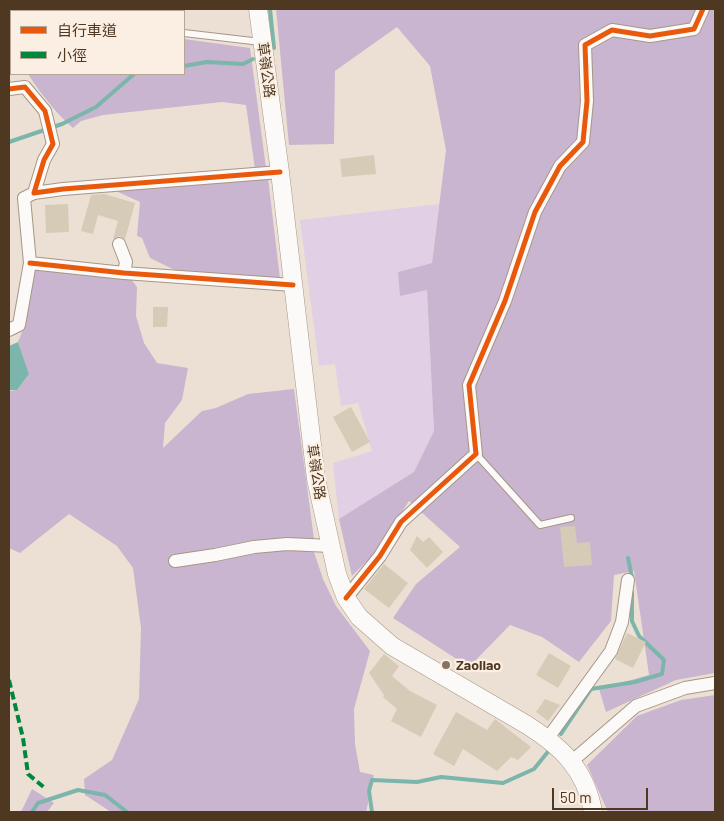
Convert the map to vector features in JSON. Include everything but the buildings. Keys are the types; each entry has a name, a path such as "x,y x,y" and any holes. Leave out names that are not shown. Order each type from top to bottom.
{"main road":[{"name":"草嶺公路","path":"258,9 280,172 316,479 337,574 346,598 359,617 392,646 548,738 564,753 583,779 591,799 593,812"}],"street":[{"path":"346,598 380,556 401,522 476,454 469,385 505,300 535,212 560,166 583,142 587,101 585,45 612,30 650,36 694,29 703,9"},
{"path":"9,89 25,87 45,111 53,144 44,160 34,193"},
{"path":"9,330 19,325 30,263 24,198 34,193 73,188 280,172"},
{"path":"119,244 126,262 124,273"},
{"path":"30,263 124,273 293,285"},
{"path":"175,561 215,555 254,546 287,544 331,546"},
{"path":"548,738 611,651 622,622 628,580"},
{"path":"571,762 636,706 685,688 715,683"}],"lane":[{"path":"185,33 262,43"},
{"path":"476,454 540,524 571,518"}],"shaded area":[{"path":"276,9 715,9 715,673 676,680 606,712 599,689 649,675 634,571 614,575 611,621 579,662 542,637 510,625 469,667 393,618 416,584 460,547 409,501 375,553 352,576 339,519 414,472 434,431 427,290 400,296 398,272 432,263 446,150 430,66 397,27 335,71 334,144 289,145"},
{"path":"185,39 250,48 266,168 255,169 246,105 222,102 103,115 81,121 73,128 60,116 29,75 185,75"},
{"path":"268,178 280,279 179,272 150,258 142,238 137,236 140,202 116,191"},
{"path":"439,204 432,263 398,272 427,290 434,431 415,472 339,519 333,463 372,451 358,403 341,406 335,364 319,366 300,220"},
{"path":"34,265 125,271 137,287 136,316 144,343 157,363 188,368 182,400 165,423 163,448 202,411 216,408 248,394 294,389 314,539 253,541 172,556 276,549 313,549 323,579 336,606 370,651 354,709 355,744 360,772 374,775 366,812 111,812 85,795 84,779 112,760 139,699 141,628 133,568 117,546 69,514 20,553 9,548 9,391 17,390 29,374 18,342 24,327"},
{"path":"715,695 715,812 608,812 587,765 637,716 681,700"},
{"path":"32,789 54,803 47,812 21,812"}],"water":[{"path":"18,342 29,374 17,390 9,390 9,346"}],"waterway":[{"path":"270,9 274,48"},
{"path":"185,66 207,62 243,64 253,59"},
{"path":"9,142 62,124 96,107 133,75"},
{"path":"628,558 632,578"},
{"path":"561,734 591,689 635,682 662,674 664,660 639,636 632,621 632,592"},
{"path":"372,812 369,791 372,780 417,782 441,777 503,783 534,769 551,748"},
{"path":"32,812 38,803 78,790 105,795 127,812"}],"marked path":[{"path":"9,680 23,738 28,774 46,789"}],"cycle path":[{"path":"346,598 380,556 401,522 476,454 469,385 505,301 535,212 560,166 583,142 587,101 585,45 612,30 650,36 694,29 703,9"},
{"path":"9,89 25,87 45,111 53,144 44,160 34,193 63,189 280,172"},
{"path":"30,263 124,273 293,285"}],"place":[{"name":"Zaoliao","path":"446,665"}]}
